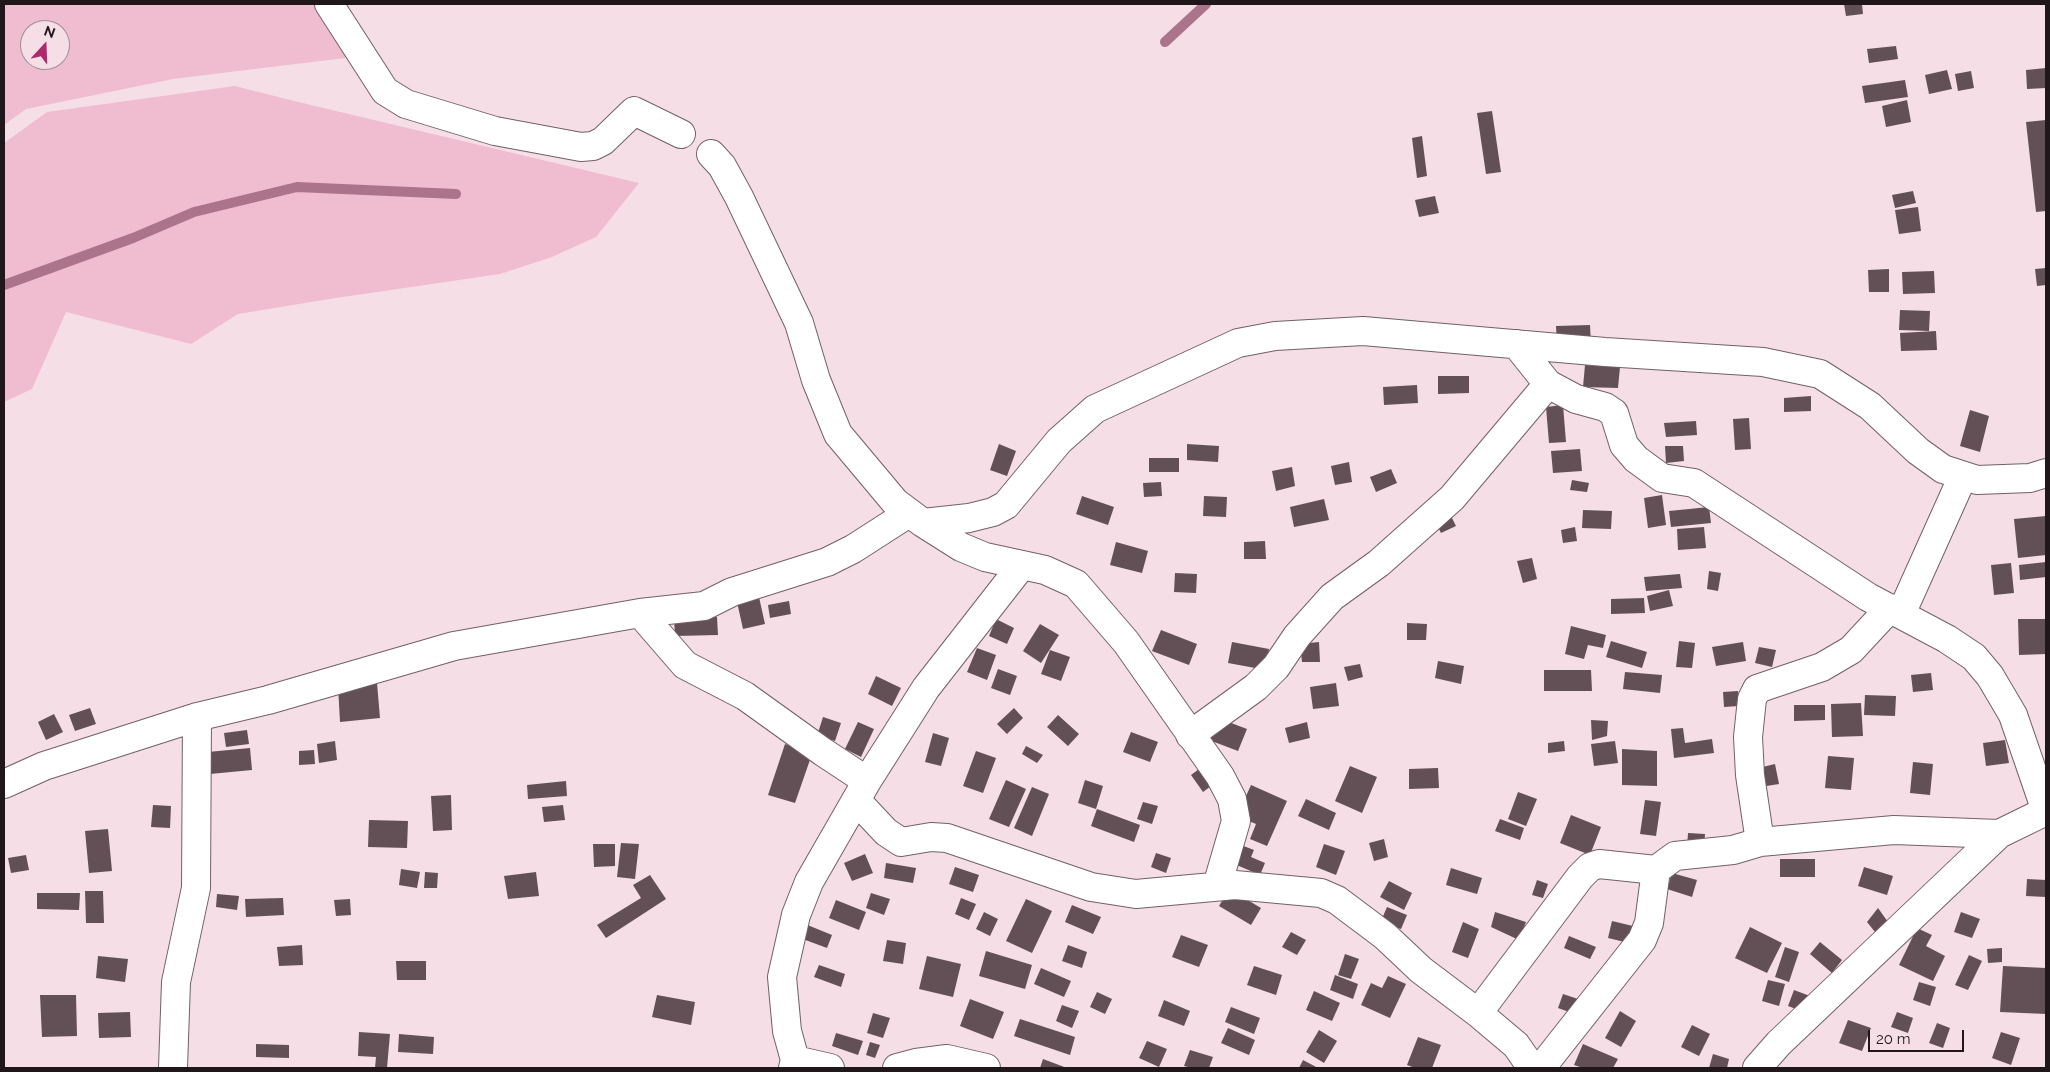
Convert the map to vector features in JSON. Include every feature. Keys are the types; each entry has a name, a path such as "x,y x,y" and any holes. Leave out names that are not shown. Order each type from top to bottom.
{"street":[{"path":"329,4 385,91 406,104 495,131 581,147 594,146 603,141 634,111 681,134"},
{"path":"711,154 722,166 739,197 799,323 816,380 838,434 895,502 961,547 985,557 1045,570 1076,584 1126,642 1220,776 1235,809 1236,821 1217,886"},
{"path":"4,784 44,766 197,717 268,700 454,646 640,613 704,606 732,592 827,562 916,518 969,518 993,512 1006,504 1059,441 1095,409 1238,343 1275,336 1363,331 1763,362 1820,374 1870,406 1918,451 1943,469 1977,480 2030,478 2046,473"},
{"path":"1516,344 1548,384 1576,399 1606,407 1614,413 1624,445 1636,459 1662,478 1694,483 1834,575 1895,611 1948,639 1974,657 1990,676 2013,714 2046,811 1999,834 1779,1043 1757,1068"},
{"path":"1190,735 1256,687 1276,667 1298,636 1332,597 1379,563 1452,498 1548,384"},
{"path":"1760,842 1750,775 1748,737 1752,699 1757,689 1822,667 1850,650 1895,611 1963,476"},
{"path":"830,1068 794,1064 787,1032 782,977 796,914 809,882 862,791 926,688 1022,565"},
{"path":"640,613 685,665 745,696 823,752 862,791 886,832 901,842 931,837 947,838 1091,887 1136,894 1217,886 1321,893 1337,900 1384,936 1421,970 1478,1013 1516,1045 1532,1068"},
{"path":"173,1068 176,982 196,888 197,717"},
{"path":"1478,1013 1580,877 1590,867 1599,864 1656,870 1675,856 1733,850 1760,842 1894,830 1999,834"},
{"path":"1542,1068 1642,940 1649,923 1656,870"},
{"path":"897,1068 916,1063 948,1059 986,1068"}],"shaded area":[{"path":"4,4 319,4 353,57 173,79 26,109 4,125"},
{"path":"235,86 639,183 596,237 552,257 500,274 238,314 191,344 66,312 32,389 4,402 4,143 47,112"}],"building":[{"path":"1844,4 1862,4 1863,14 1846,16"},
{"path":"1896,46 1898,59 1869,63 1867,49"},
{"path":"2046,68 2046,88 2027,89 2026,70"},
{"path":"1947,70 1952,89 1929,94 1925,75"},
{"path":"1971,71 1974,88 1958,91 1955,74"},
{"path":"1905,80 1908,97 1865,103 1862,86"},
{"path":"1907,100 1911,122 1886,127 1882,106"},
{"path":"1492,111 1501,172 1486,174 1477,113"},
{"path":"2046,120 2046,211 2036,212 2026,122"},
{"path":"1422,136 1427,176 1417,178 1412,138"},
{"path":"1913,191 1916,203 1895,208 1892,195"},
{"path":"1435,196 1439,213 1419,217 1415,200"},
{"path":"1918,207 1921,231 1899,234 1895,210"},
{"path":"2046,268 2046,285 2037,286 2035,269"},
{"path":"1889,269 1889,292 1869,292 1868,270"},
{"path":"1934,271 1935,293 1903,294 1902,272"},
{"path":"1900,310 1930,311 1929,331 1899,330"},
{"path":"1590,325 1591,345 1557,346 1556,326"},
{"path":"1936,331 1937,350 1901,351 1900,333"},
{"path":"1585,365 1620,367 1618,388 1583,387"},
{"path":"1438,376 1469,376 1469,393 1438,394"},
{"path":"1417,385 1418,403 1384,405 1383,387"},
{"path":"1811,396 1811,411 1784,412 1784,398"},
{"path":"1563,405 1566,442 1549,443 1546,407"},
{"path":"1970,410 1989,416 1980,452 1960,446"},
{"path":"1749,418 1751,449 1735,450 1733,419"},
{"path":"1696,421 1697,435 1666,437 1664,423"},
{"path":"999,444 1016,451 1007,476 990,470"},
{"path":"1187,444 1219,446 1218,462 1187,460"},
{"path":"1665,446 1683,446 1684,461 1666,463"},
{"path":"1580,449 1582,471 1553,473 1551,451"},
{"path":"1149,458 1179,458 1179,472 1149,472"},
{"path":"1349,462 1352,482 1335,485 1331,466"},
{"path":"1292,467 1295,486 1276,491 1272,471"},
{"path":"1391,469 1397,483 1376,492 1370,477"},
{"path":"1572,480 1589,483 1587,492 1570,490"},
{"path":"1161,482 1162,496 1144,497 1143,483"},
{"path":"1662,495 1666,525 1648,528 1644,498"},
{"path":"1082,496 1114,507 1108,525 1076,514"},
{"path":"1204,496 1227,497 1226,517 1203,516"},
{"path":"1324,499 1329,520 1294,527 1290,507"},
{"path":"1709,507 1711,523 1671,527 1669,511"},
{"path":"1583,510 1612,511 1611,529 1582,528"},
{"path":"1450,514 1456,526 1441,533 1435,521"},
{"path":"2046,516 2046,555 2018,558 2014,519"},
{"path":"1575,527 1577,541 1563,543 1561,530"},
{"path":"1704,527 1706,548 1678,550 1677,529"},
{"path":"1265,541 1266,559 1244,559 1244,542"},
{"path":"1116,542 1148,551 1142,573 1110,565"},
{"path":"1532,558 1537,579 1523,583 1517,561"},
{"path":"2046,562 2046,577 2020,580 2019,565"},
{"path":"2011,563 2014,593 1994,595 1991,565"},
{"path":"1709,571 1721,573 1718,591 1707,589"},
{"path":"1175,573 1197,574 1196,593 1174,592"},
{"path":"1680,574 1682,588 1646,591 1644,577"},
{"path":"1669,590 1673,606 1650,611 1647,596"},
{"path":"759,597 765,624 743,629 737,602"},
{"path":"1644,598 1645,613 1611,614 1611,599"},
{"path":"789,601 791,614 770,618 768,605"},
{"path":"717,617 718,635 675,636 674,618"},
{"path":"996,619 1014,628 1007,644 989,636"},
{"path":"2018,619 2046,619 2046,654 2019,655"},
{"path":"1407,623 1427,624 1426,640 1407,640"},
{"path":"1040,624 1059,635 1041,663 1023,651"},
{"path":"1571,626 1606,635 1603,648 1588,645 1584,659 1565,654"},
{"path":"1161,630 1197,644 1189,665 1152,651"},
{"path":"1611,641 1647,652 1642,668 1606,657"},
{"path":"1679,641 1695,643 1692,668 1676,667"},
{"path":"1232,642 1269,649 1266,670 1228,663"},
{"path":"1319,642 1320,662 1302,662 1300,644"},
{"path":"1743,642 1746,661 1716,666 1712,647"},
{"path":"1759,647 1776,650 1772,667 1755,663"},
{"path":"977,648 996,655 987,680 967,672"},
{"path":"1050,650 1070,657 1061,681 1041,674"},
{"path":"1438,661 1464,666 1461,684 1435,678"},
{"path":"1360,664 1363,677 1348,681 1344,667"},
{"path":"998,669 1017,676 1010,695 991,688"},
{"path":"1544,670 1591,670 1592,691 1544,691"},
{"path":"1625,672 1662,675 1660,693 1623,689"},
{"path":"1931,673 1933,690 1913,692 1911,675"},
{"path":"876,676 901,688 892,706 868,694"},
{"path":"377,683 380,718 340,722 338,686"},
{"path":"1336,683 1339,706 1313,709 1310,687"},
{"path":"1738,691 1739,706 1724,707 1723,692"},
{"path":"1865,695 1896,696 1895,716 1864,715"},
{"path":"1861,703 1863,736 1832,737 1831,704"},
{"path":"1794,705 1825,705 1825,720 1794,721"},
{"path":"90,708 96,724 75,731 69,715"},
{"path":"1014,708 1023,718 1007,734 997,724"},
{"path":"54,714 63,732 46,740 38,722"},
{"path":"1058,715 1079,734 1068,746 1047,727"},
{"path":"823,717 841,723 835,741 817,736"},
{"path":"1218,718 1247,729 1238,751 1209,740"},
{"path":"1591,720 1608,721 1607,736 1592,740"},
{"path":"858,722 874,729 861,757 845,749"},
{"path":"1307,722 1310,738 1289,743 1285,728"},
{"path":"1683,728 1685,743 1712,739 1714,753 1674,758 1671,729"},
{"path":"247,730 249,744 226,747 224,733"},
{"path":"1131,732 1158,742 1150,762 1123,752"},
{"path":"933,733 949,738 941,766 925,762"},
{"path":"2005,740 2009,763 1986,766 1983,743"},
{"path":"335,741 337,760 319,763 317,744"},
{"path":"1564,741 1565,751 1548,753 1548,743"},
{"path":"1615,741 1618,763 1594,766 1591,744"},
{"path":"785,744 812,754 795,803 768,795"},
{"path":"1026,746 1043,755 1037,763 1022,754"},
{"path":"250,748 252,770 210,774 208,752"},
{"path":"1622,749 1657,751 1657,786 1622,785"},
{"path":"314,750 315,764 299,765 299,751"},
{"path":"976,751 996,758 983,793 963,786"},
{"path":"1828,756 1854,758 1851,790 1825,788"},
{"path":"1913,762 1933,764 1930,795 1910,793"},
{"path":"1775,764 1779,784 1760,787 1754,769"},
{"path":"1203,766 1215,783 1203,792 1191,775"},
{"path":"1350,766 1377,777 1362,813 1335,801"},
{"path":"1438,768 1439,788 1409,789 1409,769"},
{"path":"1006,780 1026,789 1009,827 989,819"},
{"path":"1085,780 1103,786 1096,809 1078,803"},
{"path":"566,781 567,796 528,799 527,785"},
{"path":"1251,785 1287,801 1267,846 1250,839 1256,824 1237,816"},
{"path":"1032,787 1049,794 1032,836 1014,828"},
{"path":"1518,792 1537,799 1526,826 1508,819"},
{"path":"451,795 452,830 433,831 431,796"},
{"path":"1306,799 1336,813 1329,830 1298,816"},
{"path":"1645,800 1661,802 1656,836 1640,834"},
{"path":"1143,802 1158,806 1152,824 1137,819"},
{"path":"153,805 171,806 170,828 151,827"},
{"path":"563,805 565,820 544,822 542,807"},
{"path":"1097,809 1140,825 1134,842 1091,826"},
{"path":"1571,815 1601,827 1590,855 1560,843"},
{"path":"1500,819 1524,828 1520,840 1495,831"},
{"path":"369,820 408,821 407,848 368,847"},
{"path":"108,829 112,871 89,873 85,831"},
{"path":"1688,833 1705,834 1704,849 1687,848"},
{"path":"1384,839 1388,857 1374,861 1369,843"},
{"path":"621,843 639,844 635,879 617,877"},
{"path":"593,844 615,844 615,866 594,867"},
{"path":"1324,844 1345,851 1336,875 1316,867"},
{"path":"1241,845 1254,850 1251,857 1265,863 1260,875 1232,863"},
{"path":"1156,853 1171,858 1166,873 1151,867"},
{"path":"865,854 873,873 852,881 844,863"},
{"path":"26,855 29,870 11,873 8,858"},
{"path":"1780,859 1815,859 1815,877 1780,877"},
{"path":"886,863 916,868 913,883 884,878"},
{"path":"955,867 979,875 973,892 949,884"},
{"path":"1864,867 1893,876 1887,895 1858,886"},
{"path":"1451,868 1482,878 1477,894 1446,885"},
{"path":"401,869 420,872 417,888 399,885"},
{"path":"425,872 438,873 437,888 424,888"},
{"path":"536,872 539,896 508,899 504,876"},
{"path":"1672,873 1697,880 1692,897 1667,889"},
{"path":"650,875 666,899 606,938 597,925 641,898 633,885"},
{"path":"2027,879 2046,880 2046,897 2026,896"},
{"path":"1537,880 1548,884 1543,898 1532,895"},
{"path":"1389,881 1412,893 1404,910 1380,897"},
{"path":"1229,889 1261,908 1251,925 1219,906"},
{"path":"85,891 103,891 104,923 86,923"},
{"path":"37,893 80,893 79,910 37,909"},
{"path":"871,893 890,899 884,915 866,908"},
{"path":"217,894 239,896 237,910 216,907"},
{"path":"283,898 284,915 246,917 245,899"},
{"path":"961,898 976,904 969,920 955,914"},
{"path":"350,899 351,915 336,916 334,900"},
{"path":"1026,899 1052,911 1032,953 1006,941"},
{"path":"836,900 866,912 859,930 829,918"},
{"path":"1072,905 1101,917 1093,934 1065,922"},
{"path":"1387,907 1407,915 1401,929 1381,921"},
{"path":"1878,908 1888,922 1875,932 1867,922"},
{"path":"984,912 998,919 990,936 976,929"},
{"path":"1495,912 1526,922 1519,940 1491,927"},
{"path":"1961,912 1980,919 1972,938 1954,932"},
{"path":"1612,921 1637,927 1633,944 1608,938"},
{"path":"1463,922 1479,929 1468,958 1452,952"},
{"path":"805,924 832,935 827,948 800,938"},
{"path":"1750,927 1782,943 1767,973 1735,958"},
{"path":"1917,928 1932,935 1926,946 1945,956 1933,981 1899,965"},
{"path":"1291,932 1306,940 1297,955 1282,947"},
{"path":"1181,935 1208,945 1199,967 1172,957"},
{"path":"1569,936 1596,947 1590,959 1564,948"},
{"path":"887,940 906,943 903,964 883,961"},
{"path":"1820,942 1842,960 1832,973 1810,954"},
{"path":"302,945 303,965 279,966 277,947"},
{"path":"1068,945 1087,952 1082,968 1062,961"},
{"path":"1785,947 1799,952 1789,982 1775,977"},
{"path":"2002,948 2002,962 1988,963 1987,949"},
{"path":"986,951 1032,965 1025,989 979,976"},
{"path":"1345,954 1359,959 1351,979 1338,975"},
{"path":"1969,955 1982,961 1968,990 1955,985"},
{"path":"98,956 128,959 125,982 96,978"},
{"path":"927,956 961,964 953,997 919,989"},
{"path":"396,961 426,961 426,980 397,980"},
{"path":"819,965 845,974 841,987 814,977"},
{"path":"1254,966 1282,975 1276,995 1247,985"},
{"path":"2003,966 2046,968 2046,1014 2000,1012"},
{"path":"1041,968 1071,981 1064,997 1034,984"},
{"path":"1335,975 1358,984 1353,999 1330,990"},
{"path":"1388,976 1406,984 1390,1018 1361,1005 1371,983 1382,988"},
{"path":"1768,980 1785,984 1779,1006 1762,1001"},
{"path":"1919,982 1936,987 1930,1006 1913,1000"},
{"path":"1794,990 1810,996 1804,1012 1788,1006"},
{"path":"1314,991 1340,1003 1332,1021 1306,1010"},
{"path":"1097,992 1112,999 1105,1014 1090,1007"},
{"path":"1563,994 1578,999 1572,1013 1558,1008"},
{"path":"40,995 76,995 77,1036 42,1037"},
{"path":"657,995 695,1002 691,1025 652,1017"},
{"path":"970,999 1004,1012 993,1039 960,1026"},
{"path":"1164,1000 1190,1011 1184,1026 1158,1016"},
{"path":"1062,1005 1079,1011 1072,1028 1056,1021"},
{"path":"1231,1007 1260,1018 1254,1034 1225,1022"},
{"path":"1620,1011 1636,1021 1621,1047 1605,1038"},
{"path":"130,1012 131,1037 99,1038 98,1013"},
{"path":"1897,1012 1913,1018 1908,1033 1891,1027"},
{"path":"873,1013 890,1018 883,1038 867,1033"},
{"path":"1020,1019 1075,1037 1070,1055 1014,1036"},
{"path":"1848,1020 1871,1028 1862,1051 1839,1043"},
{"path":"1937,1023 1950,1028 1943,1048 1929,1043"},
{"path":"1692,1025 1710,1034 1699,1056 1681,1047"},
{"path":"1228,1028 1255,1040 1249,1055 1221,1043"},
{"path":"1319,1030 1337,1041 1324,1063 1306,1052"},
{"path":"359,1032 390,1034 387,1068 375,1068 376,1057 358,1056"},
{"path":"2001,1032 2020,1038 2011,1065 1992,1058"},
{"path":"836,1033 863,1041 858,1055 832,1046"},
{"path":"399,1034 434,1037 433,1054 398,1052"},
{"path":"1418,1037 1441,1045 1432,1068 1415,1068 1407,1065"},
{"path":"1147,1041 1167,1049 1159,1067 1139,1058"},
{"path":"870,1042 880,1045 875,1058 866,1055"},
{"path":"256,1044 289,1045 289,1058 256,1057"},
{"path":"1583,1044 1618,1059 1613,1068 1583,1068 1574,1065"},
{"path":"1190,1050 1213,1057 1209,1068 1184,1066"},
{"path":"1713,1054 1729,1059 1727,1068 1709,1068"},
{"path":"1043,1059 1067,1068 1040,1068"},
{"path":"1303,1060 1318,1068 1299,1068"}],"waterway":[{"path":"1165,42 1206,4"},
{"path":"4,285 133,238 194,212 297,187 456,194"}]}
